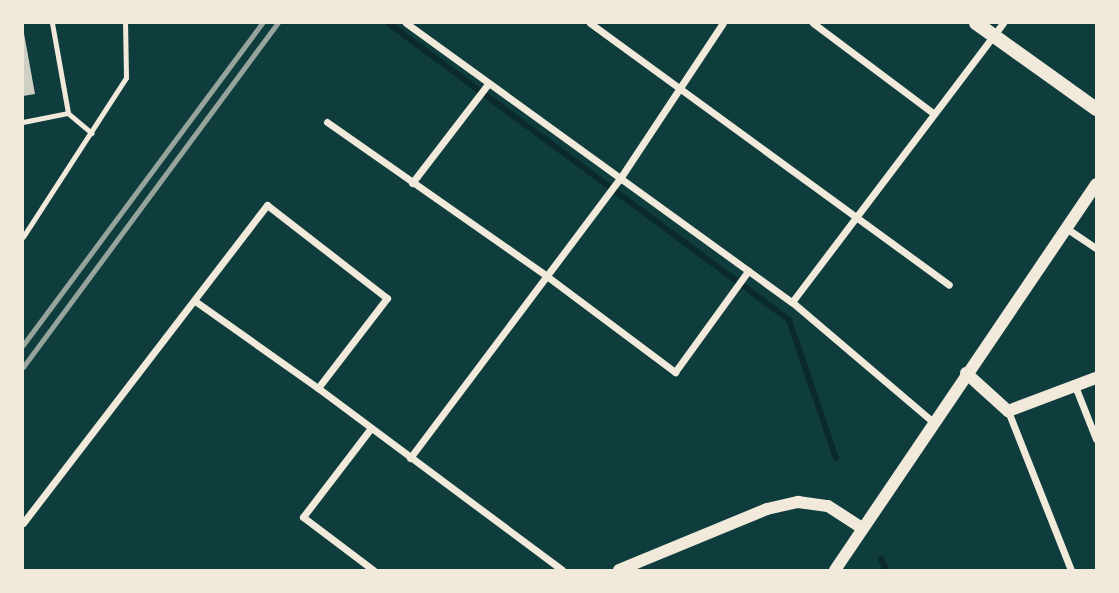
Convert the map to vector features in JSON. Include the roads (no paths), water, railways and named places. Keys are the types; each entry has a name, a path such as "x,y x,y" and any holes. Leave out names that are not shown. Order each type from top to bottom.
{"main road":[{"path":"976,23 1096,109"}],"street":[{"path":"406,23 619,180 792,302 934,423"},
{"path":"590,23 680,86 949,285"},
{"path":"410,458 619,180 723,23"},
{"path":"813,23 933,114"},
{"path":"792,302 1003,23"},
{"path":"412,183 488,84"},
{"path":"327,122 548,277 675,372 748,271"},
{"path":"835,570 1096,184"},
{"path":"23,523 267,205 387,298 318,388"},
{"path":"1066,227 1096,248"},
{"path":"195,301 318,388 562,570"},
{"path":"967,373 1008,411 1071,570"},
{"path":"1008,411 1096,378"},
{"path":"1075,386 1096,439"},
{"path":"371,428 303,517 373,570"},
{"path":"619,570 767,509 798,502 828,506 862,528"}],"lane":[{"path":"52,23 68,114 92,133"},
{"path":"23,237 126,78 125,23"},
{"path":"23,122 68,114"}],"waterway":[{"path":"388,23 789,320 836,458"},
{"path":"881,559 886,570"}],"railway":[{"path":"23,345 262,23"},
{"path":"23,367 278,23"}]}
